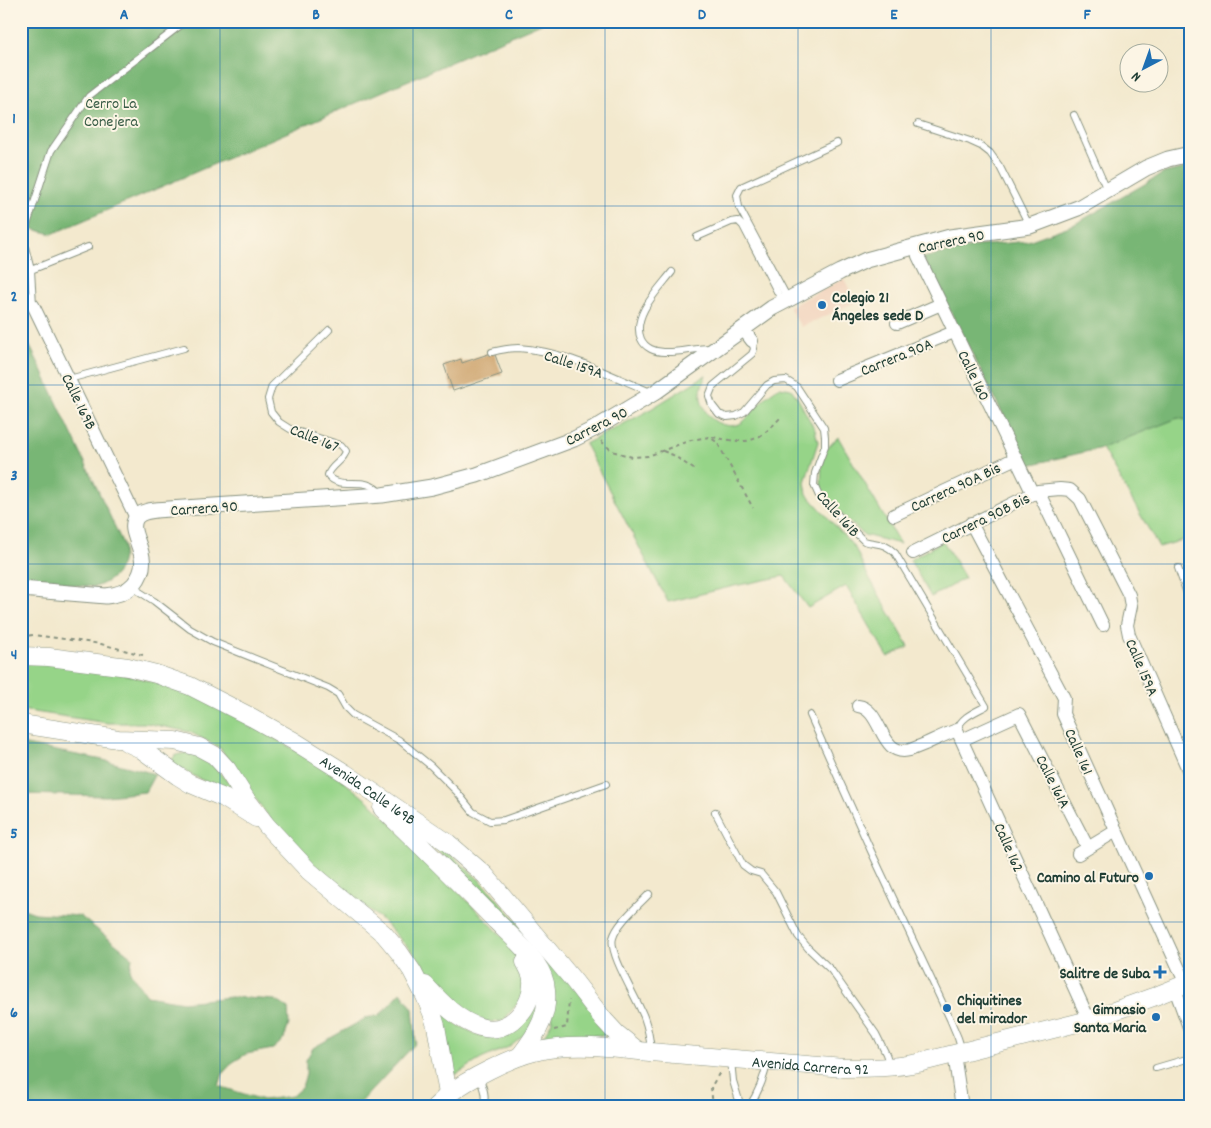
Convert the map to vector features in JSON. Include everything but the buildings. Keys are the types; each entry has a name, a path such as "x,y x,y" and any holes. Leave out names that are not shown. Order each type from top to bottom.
{"main road":[{"name":"Avenida Calle 169B","path":"21,656 49,657 128,667 156,674 190,686 261,722 345,773 448,843 470,861 512,906 604,1020 617,1034 644,1051"},
{"path":"21,724 118,739 175,741 198,747 209,752 219,760 267,826 309,871 384,934 399,952 426,996 432,1012 448,1094"},
{"path":"118,739 141,749 185,780 232,803 267,826"},
{"path":"345,773 480,904 524,949 540,969 545,982 545,1014 537,1033 520,1056"},
{"path":"412,971 447,1007 464,1020 480,1027 490,1029 499,1027 510,1023 518,1016 530,997 532,978 522,958 480,904"},
{"name":"Avenida Carrera 92","path":"435,1107 448,1094 478,1076 520,1056 542,1050 568,1047 612,1047 844,1068 890,1067 908,1065 1088,1020 1183,985"}],"street":[{"name":"Carrera 90","path":"136,518 147,511 382,495 432,487 477,474 589,431 654,393 716,348 748,335 772,308 866,260 950,237 1030,226 1078,208 1146,168 1168,159 1190,154"},
{"name":"Calle 160","path":"918,256 1016,458 1103,625"},
{"path":"898,323 941,304"},
{"name":"Calle 169B","path":"33,305 136,518"},
{"name":"Carrera 90A","path":"837,380 954,332"},
{"name":"Carrera 90A Bis","path":"894,515 1016,458"},
{"name":"Carrera 90B Bis","path":"913,552 1035,493 1060,489"},
{"name":"Calle 159A","path":"1060,489 1070,490 1080,499 1129,595 1131,606 1126,625 1129,635 1190,774"},
{"path":"21,589 106,596 114,596 123,592 131,587 142,569 143,561 133,525 136,518"},
{"name":"Calle 161","path":"971,523 1064,698 1063,714 1183,985 1190,1030"},
{"path":"858,706 868,709 888,742 899,750 910,750 960,735"},
{"name":"Calle 161A","path":"960,735 1019,714 1083,851 1116,832"},
{"name":"Calle 162","path":"960,735 1088,1020"},
{"path":"958,1053 962,1107"}],"lane":[{"path":"33,305 31,270 24,243 51,151 89,96 186,21"},
{"path":"1074,115 1107,192"},
{"path":"918,124 970,141 982,146 990,153 1000,167 1030,226"},
{"path":"786,301 739,207 737,195 741,187 837,143"},
{"path":"696,237 731,222 738,221 743,226 786,301"},
{"path":"31,270 88,246"},
{"path":"672,272 646,306 639,322 639,334 643,343 652,350 664,352 716,348"},
{"name":"Calle 169B","path":"21,286 33,305"},
{"name":"Calle 167","path":"329,330 272,386 268,399 271,412 279,422 290,429 341,445 346,451 345,456 330,469 328,475 331,480 338,483 370,484 377,488 382,495"},
{"name":"Calle 161B","path":"748,335 754,349 752,354 713,386 709,396 712,405 719,414 727,417 736,416 744,412 767,385 774,381 786,380 797,387 824,428 825,446 815,473 814,484 819,496 864,541 889,547 895,553 986,706 964,718 958,725 960,735"},
{"path":"69,379 184,348"},
{"name":"Calle 159A","path":"492,352 516,348 540,351 574,360 654,393"},
{"path":"1178,568 1190,602"},
{"path":"131,587 154,600 190,629 213,642 328,688 338,694 346,708 353,715 399,740 431,766 473,812 490,821 504,820 606,784"},
{"path":"810,715 950,1019 958,1038 958,1053"},
{"path":"715,812 743,865 751,871 761,874 769,882 798,936 831,970 876,1034 890,1067"},
{"path":"644,1051 649,1034 644,1016 615,955 612,940 620,925 650,894"},
{"path":"726,1058 741,1107"},
{"path":"1156,1068 1190,1058"},
{"path":"749,1107 757,1094 768,1062"},
{"path":"478,1076 486,1098 483,1107"}],"path":[{"path":"589,431 612,451 632,457 648,456 691,440 709,437 740,442 750,441 770,430 782,416"},
{"path":"709,437 718,442 753,508"},
{"path":"663,451 695,470"},
{"path":"537,1033 567,1027 570,993"},
{"path":"713,1107 711,1087 720,1073 726,1058"}],"shaded area":[{"name":"Colegio 21 Ángeles sede D","path":"844,279 856,302 801,327 789,307"}],"green space":[{"name":"Cerro La Conejera","path":"21,21 546,21 52,234 21,226"},
{"path":"1190,167 1190,421 1178,418 1102,448 1029,465 923,258 978,246 1028,241 1075,224 1164,173"},
{"path":"21,329 123,544 123,559 118,571 109,580 95,587 21,580"},
{"path":"706,375 701,390 701,398 706,412 713,420 728,426 743,422 764,399 780,387 791,389 797,397 815,430 818,442 805,482 807,494 855,548 867,574 909,647 888,657 846,586 808,608 784,576 668,602 585,444 646,412"},
{"path":"1178,418 1190,421 1190,538 1159,547 1102,448"},
{"path":"838,437 900,544 864,535 821,492 822,454"},
{"path":"943,541 965,578 931,597 910,560"},
{"path":"21,661 72,661 197,693 331,771 374,806 506,940 527,973 526,993 503,1021 489,1022 469,1018 440,990 420,960 382,920 324,877 277,828 220,748 190,732 146,723 108,723 21,710"},
{"path":"21,744 103,760 155,774 145,792 106,796 21,794"},
{"path":"185,753 203,755 231,785 231,792 224,791 172,765 172,759 176,755"},
{"path":"409,824 450,854 484,884 616,1034 542,1039 552,1022 553,999 524,939 484,894"},
{"path":"21,908 35,913 80,916 132,957 130,972 147,996 183,1002 231,997 275,1000 288,1008 289,1024 284,1039 273,1049 246,1054 233,1062 223,1073 219,1086 263,1100 292,1096 302,1087 306,1074 306,1060 313,1048 366,1018 380,1015 401,992 413,1009 416,1043 356,1107 21,1107"},
{"path":"541,987 542,1005 527,1033 511,1046 481,1059 455,1075 436,1005 456,1024 480,1036 501,1035 526,1021 537,1005"}],"place":[{"name":"Colegio 21 Ángeles sede D","path":"822,305"},
{"name":"Camino al Futuro","path":"1149,876"},
{"name":"Salitre de Suba","path":"1160,972"},
{"name":"Chiquitines del mirador","path":"947,1008"},
{"name":"Gimnasio Santa Maria","path":"1156,1017"}]}
